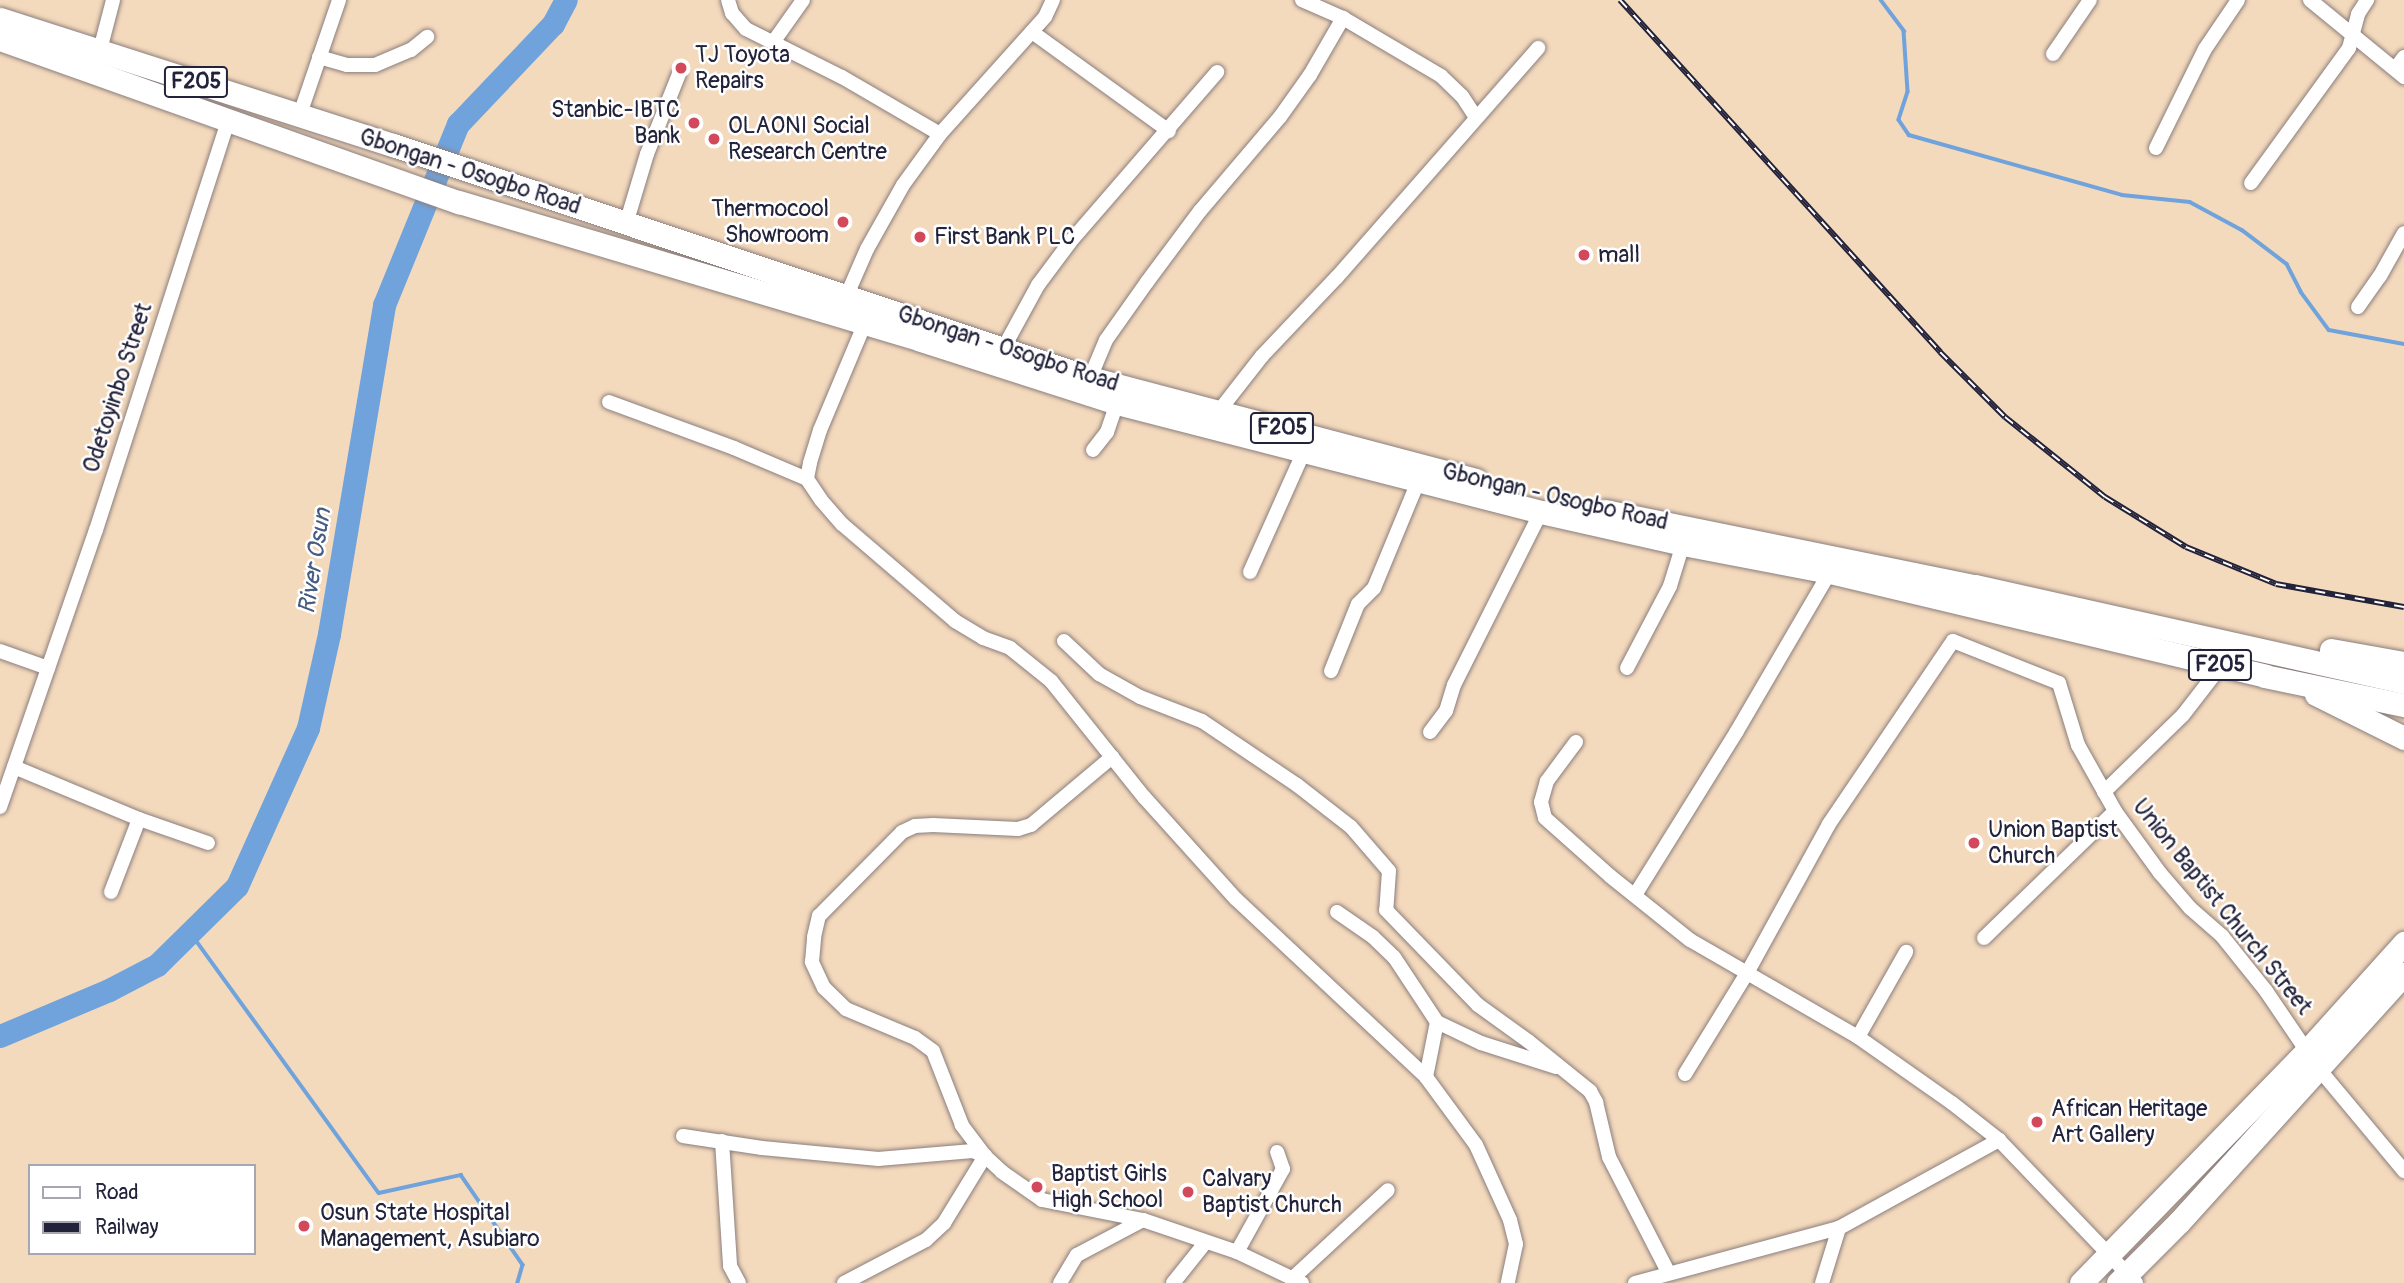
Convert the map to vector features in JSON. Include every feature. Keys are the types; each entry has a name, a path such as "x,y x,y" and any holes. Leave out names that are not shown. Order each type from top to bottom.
{"main road":[{"name":"Gbongan - Osogbo Road","path":"0,19 393,145 1003,349 1117,403 1541,512 1683,544 2038,612"},
{"name":"Gbongan - Osogbo Road","path":"0,39 228,121 536,225 865,323 1049,373 1090,378 1219,411 1543,498 1793,547 2038,612"},
{"path":"2038,612 2124,612 2404,663"},
{"path":"2038,612 2076,640 2314,694 2404,738"},
{"name":"F205","path":"2038,612 2404,682"},
{"name":"F205","path":"2038,612 2265,676 2404,705"},
{"path":"2127,1280 2313,1060 2404,943"},
{"path":"2081,1283 2404,974"}],"street":[{"path":"100,50 113,0"},
{"path":"299,117 339,0"},
{"path":"728,0 732,13 746,29 774,41 940,134"},
{"path":"774,41 803,0"},
{"path":"846,297 867,249 903,185 940,134 1032,32 1053,0"},
{"path":"1302,0 1343,18 1441,76 1462,96 1475,116"},
{"path":"2053,54 2090,0"},
{"path":"2156,148 2205,49 2238,0"},
{"path":"2310,0 2400,73 2404,57"},
{"path":"2251,183 2348,48 2367,0"},
{"path":"1090,378 1106,340 1200,211 1280,117 1310,75 1343,18"},
{"path":"1032,32 1169,131"},
{"path":"319,57 347,65 375,65 411,50 427,37"},
{"path":"1219,411 1262,356 1346,266 1475,116 1538,48"},
{"path":"1003,349 1038,285 1070,242 1169,131 1217,72"},
{"path":"626,224 647,154 679,74"},
{"name":"Odetoyinbo Street","path":"0,807 96,530 228,121"},
{"path":"2358,307 2380,276 2404,233"},
{"path":"807,479 820,430 865,323"},
{"path":"609,402 734,447 807,479 842,524 955,621 983,638 1010,648 1051,681 1144,797 1236,899 1426,1077 1476,1145 1510,1220 1516,1244 1508,1283"},
{"path":"1093,450 1107,432 1117,403"},
{"path":"1250,572 1304,451"},
{"path":"1331,671 1358,604 1374,588 1418,482"},
{"path":"1430,732 1446,711 1454,685 1541,512"},
{"path":"1627,668 1670,586 1683,544"},
{"path":"1635,895 1737,732 1830,572"},
{"path":"1064,641 1099,674 1140,697 1202,721 1297,785 1351,827 1389,871 1386,910 1478,1005 1583,1083 1596,1102 1609,1157 1668,1272"},
{"name":"Union Baptist Church Street","path":"1746,975 1829,824 1953,641 2059,683 2078,745 2115,811 2160,873 2190,908 2222,936 2266,991 2313,1060 2404,1171"},
{"path":"0,650 48,668"},
{"path":"2104,792 2183,715 2217,671"},
{"path":"1576,742 1547,781 1541,802 1545,818 1690,940 1746,975 1858,1037 1952,1103 1998,1140 2127,1280"},
{"path":"1112,757 1031,825 1018,829 933,825 915,826 902,832 819,916 812,962 824,988 846,1009 915,1038 933,1051 962,1125 985,1156 1002,1172 1042,1200 1143,1220 1237,1252 1297,1280 1388,1190"},
{"path":"14,767 139,819 208,843"},
{"path":"1984,938 2115,811"},
{"path":"111,892 139,819"},
{"path":"1337,912 1373,937 1394,957 1437,1022 1481,1043 1561,1069"},
{"path":"1858,1037 1906,952"},
{"path":"1685,1074 1746,975"},
{"path":"1426,1077 1437,1022"},
{"path":"684,1136 762,1148 878,1159 953,1151 973,1151 985,1156"},
{"path":"1635,1283 1839,1228 1998,1140"},
{"path":"722,1141 730,1266 738,1283"},
{"path":"1237,1252 1283,1169 1277,1152"},
{"path":"849,1281 926,1240 944,1223 985,1156"},
{"path":"1060,1283 1077,1255 1143,1220"},
{"path":"1822,1283 1839,1228"},
{"path":"1173,1283 1205,1243"}],"waterway":[{"name":"River Osun","path":"0,1036 109,990 157,965 237,886 308,728 329,634 384,305 458,124 553,24 566,0"},
{"path":"1881,0 1904,31 1908,92 1899,120 1909,135 2122,195 2190,202 2242,230 2287,264 2301,292 2329,330 2404,344"},
{"path":"190,932 379,1193 461,1175 523,1265 518,1283"}],"railway":[{"path":"1620,0 1940,352 2005,417 2105,497 2186,547 2276,584 2404,607"}],"place":[{"name":"TJ Toyota Repairs","path":"681,68"},
{"name":"Stanbic-IBTC Bank","path":"694,123"},
{"name":"OLAONI Social Research Centre","path":"714,139"},
{"name":"Thermocool Showroom","path":"843,222"},
{"name":"First Bank PLC","path":"920,237"},
{"name":"mall","path":"1584,255"},
{"name":"Union Baptist Church","path":"1974,843"},
{"name":"African Heritage Art Gallery","path":"2037,1122"},
{"name":"Baptist Girls High School","path":"1037,1187"},
{"name":"Calvary Baptist Church","path":"1188,1192"},
{"name":"Osun State Hospital Management, Asubiaro","path":"304,1226"}]}
